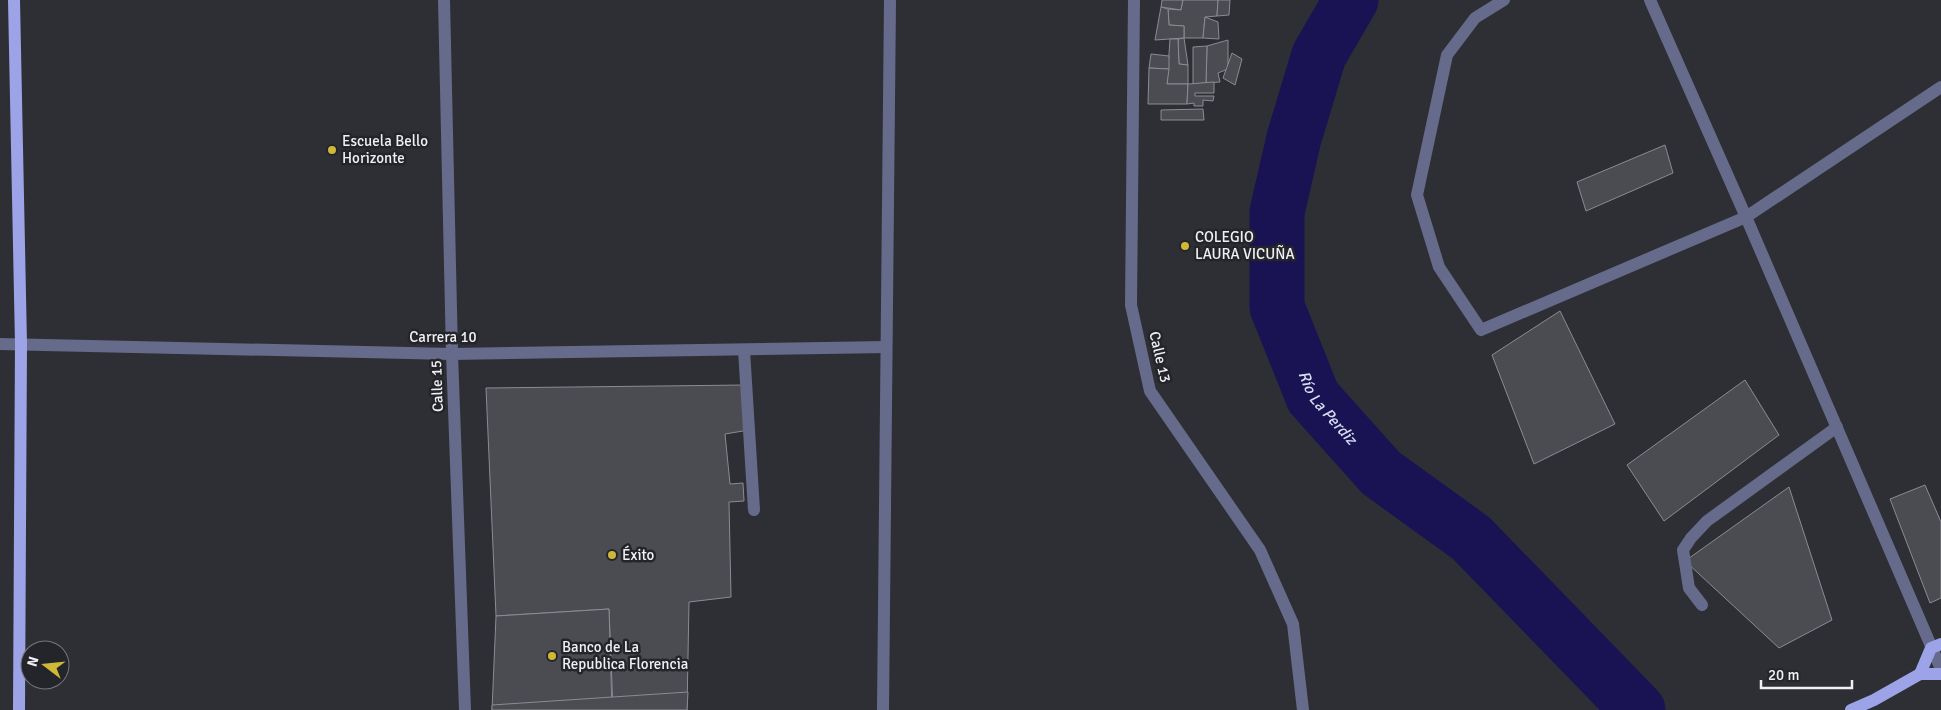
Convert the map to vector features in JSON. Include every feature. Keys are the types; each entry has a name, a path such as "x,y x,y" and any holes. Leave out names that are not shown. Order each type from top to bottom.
{"main road":[{"path":"14,0 21,344 19,710"},
{"path":"1920,674 1936,646"},
{"path":"1851,710 1874,700 1920,674 1941,674"}],"street":[{"name":"Calle 15","path":"444,0 452,354 465,710"},
{"path":"883,710 890,0"},
{"name":"Calle 13","path":"1134,0 1131,305 1150,391 1260,550 1293,624 1303,710"},
{"path":"1504,0 1475,18 1447,55 1417,195 1439,267 1481,330 1746,218 1941,86"},
{"path":"1650,0 1837,427 1936,646 1941,669"},
{"name":"Carrera 10","path":"0,344 452,354 886,347"},
{"path":"744,350 754,510"},
{"path":"1702,605 1689,588 1683,550 1691,538 1707,521 1837,427"}],"building":[{"path":"1162,0 1183,0 1181,10 1161,7"},
{"path":"1183,0 1218,0 1217,16 1205,17 1203,38 1184,38 1184,26 1169,25 1168,9 1181,10"},
{"path":"1218,0 1230,0 1229,15 1217,16"},
{"path":"1161,7 1168,9 1169,25 1184,26 1184,38 1155,40"},
{"path":"1205,17 1218,22 1219,39 1203,38"},
{"path":"1184,38 1188,65 1179,64 1178,39"},
{"path":"1170,39 1178,39 1179,64 1188,65 1188,84 1167,84"},
{"path":"1228,40 1228,69 1218,73 1220,82 1206,83 1207,46"},
{"path":"1207,46 1206,83 1193,84 1193,47"},
{"path":"1232,53 1242,59 1235,85 1223,78"},
{"path":"1151,54 1169,56 1169,69 1149,68"},
{"path":"1149,68 1169,69 1167,84 1188,84 1187,104 1148,104"},
{"path":"1214,82 1214,93 1195,93 1195,96 1214,96 1213,101 1203,100 1203,106 1194,106 1194,103 1187,104 1188,84"},
{"path":"1203,109 1204,120 1161,120 1161,110"},
{"path":"1665,145 1673,173 1586,211 1577,182"},
{"path":"1560,311 1615,424 1534,464 1492,355"},
{"path":"1745,380 1779,435 1664,521 1627,465"},
{"name":"Éxito","path":"746,385 749,430 725,434 730,484 743,483 744,501 729,502 731,597 689,602 687,710 613,710 609,609 496,616 486,388"},
{"path":"1925,485 1941,522 1941,598 1930,603 1890,499"},
{"path":"1789,487 1832,620 1779,648 1685,561"},
{"name":"Banco de La Republica Florencia","path":"609,609 612,710 492,710 496,616"},
{"path":"688,692 687,710 492,710 492,705"}],"waterway":[{"name":"Río La Perdiz","path":"1351,0 1319,55 1294,138 1277,212 1277,307 1313,397 1381,473 1471,538 1638,710"}],"place":[{"name":"Escuela Bello Horizonte","path":"332,150"},
{"name":"COLEGIO LAURA VICUÑA","path":"1185,246"},
{"name":"Éxito","path":"612,555"},
{"name":"Banco de La Republica Florencia","path":"552,656"}]}
